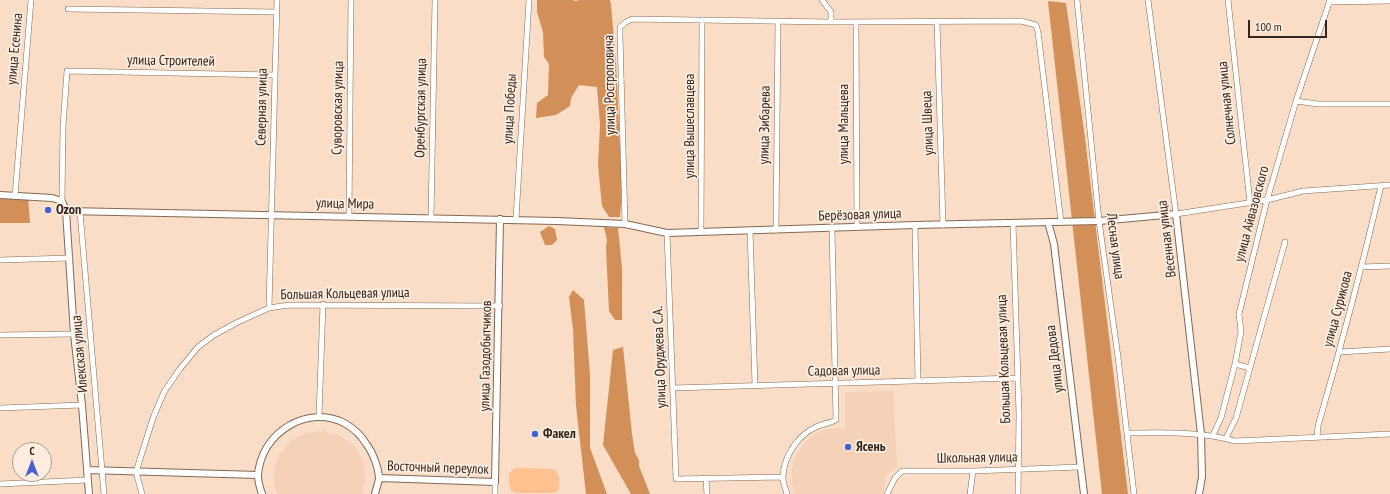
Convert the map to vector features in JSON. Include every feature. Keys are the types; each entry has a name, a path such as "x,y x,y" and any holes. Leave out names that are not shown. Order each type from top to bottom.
{"street":[{"name":"улица Есенина","path":"15,196 31,0"},
{"name":"Северная улица","path":"269,308 277,0"},
{"name":"Суворовская улица","path":"348,216 351,0"},
{"name":"Оренбургская улица","path":"431,217 435,0"},
{"name":"улица Победы","path":"516,219 529,0"},
{"path":"822,0 831,12 831,22"},
{"name":"Лесная улица","path":"1077,0 1099,221 1134,494"},
{"name":"Весенная улица","path":"1148,0 1176,214 1201,434 1202,477 1199,494"},
{"name":"Солнечная улица","path":"1228,0 1250,202"},
{"path":"1330,1 1390,1"},
{"name":"улица Айвазовского","path":"1213,435 1221,418 1235,364 1241,332 1239,314 1266,200 1296,101 1330,1"},
{"path":"68,9 277,12"},
{"name":"улица Ростроповича","path":"624,224 620,27 632,19 831,22 1021,21 1036,25 1061,222"},
{"name":"улица Вышеславцева","path":"702,20 702,232"},
{"name":"улица Зибарева","path":"776,230 778,21"},
{"name":"улица Швеца","path":"938,21 943,225"},
{"name":"улица Мальцева","path":"856,22 856,227"},
{"name":"улица Строителей","path":"62,201 63,126 67,71 274,75"},
{"path":"1296,101 1318,104 1390,104"},
{"name":"улица Сурикова","path":"1317,437 1318,426 1340,352 1381,186"},
{"path":"1176,214 1266,200 1303,191 1390,186"},
{"path":"0,195 52,198 62,201 66,211 74,334 82,405 89,494"},
{"name":"улица Мира","path":"66,211 431,217 624,224"},
{"name":"Илекская улица","path":"80,212 104,494"},
{"name":"Берёзовая улица","path":"624,224 667,233 1099,221 1176,214"},
{"name":"улица Газодобытчиков","path":"495,494 500,306 500,219"},
{"name":"улица Дедова","path":"1048,222 1054,244 1084,494"},
{"name":"Большая Кольцевая улица","path":"1012,223 1018,414 1018,494"},
{"path":"915,225 918,381"},
{"path":"787,494 782,477 786,462 796,441 805,433 817,426 836,420 832,228"},
{"path":"750,230 755,385"},
{"name":"улица Оруджева С.А.","path":"667,233 676,479 706,479"},
{"path":"1226,438 1236,418 1285,242"},
{"path":"0,260 70,258"},
{"path":"1362,267 1390,266"},
{"path":"319,416 323,304"},
{"name":"Большая Кольцевая улица","path":"136,472 153,418 164,392 179,370 198,347 214,335 238,322 269,308 289,305 500,306"},
{"path":"0,335 74,334"},
{"path":"1340,352 1390,349"},
{"path":"1235,364 1250,368"},
{"name":"Садовая улица","path":"673,388 1016,378"},
{"path":"0,408 82,405"},
{"path":"262,494 258,475 264,452 273,438 282,429 291,424 305,418 319,416 345,423 356,430 363,438 373,454 379,478 375,494"},
{"path":"1127,433 1185,432 1213,435 1235,441 1390,434"},
{"name":"Школьная улица","path":"887,494 895,478 902,471 973,471 1080,467"},
{"path":"87,470 258,475"},
{"path":"970,494 973,471"},
{"path":"136,472 142,494"},
{"path":"707,494 706,479 782,477"},
{"name":"Восточный переулок","path":"379,478 495,482"},
{"path":"0,484 88,480"}],"shaded area":[{"path":"537,0 610,0 616,62 622,191 620,217 609,217 602,206 598,165 600,125 597,87 579,85 571,98 570,106 556,115 536,118 537,103 548,95 549,64 544,57 543,32 537,12"},
{"path":"1048,1 1066,3 1085,138 1128,494 1102,494"},
{"path":"0,197 28,197 30,223 0,223"},
{"path":"549,226 555,229 557,240 552,245 545,245 540,232"},
{"path":"604,227 618,228 622,268 622,320 615,320 609,311 606,248 607,240"},
{"path":"573,290 584,300 590,375 590,448 607,494 586,494 576,406 573,329 569,297"},
{"path":"623,347 635,453 639,460 639,466 650,494 631,494 603,445 613,350"},
{"name":"Ясень","path":"893,391 897,466 886,475 883,494 794,494 792,467 797,453 805,442 818,432 830,429 845,428 845,392"},
{"path":"323,431 340,436 354,446 363,461 365,478 362,494 278,494 275,489 274,471 279,455 290,441 306,433"},
{"path":"515,468 553,469 558,473 560,479 557,492 515,493 510,487 509,473"}],"place":[{"name":"Ozon","path":"48,210"},
{"name":"Факел","path":"535,434"},
{"name":"Ясень","path":"848,447"}]}
